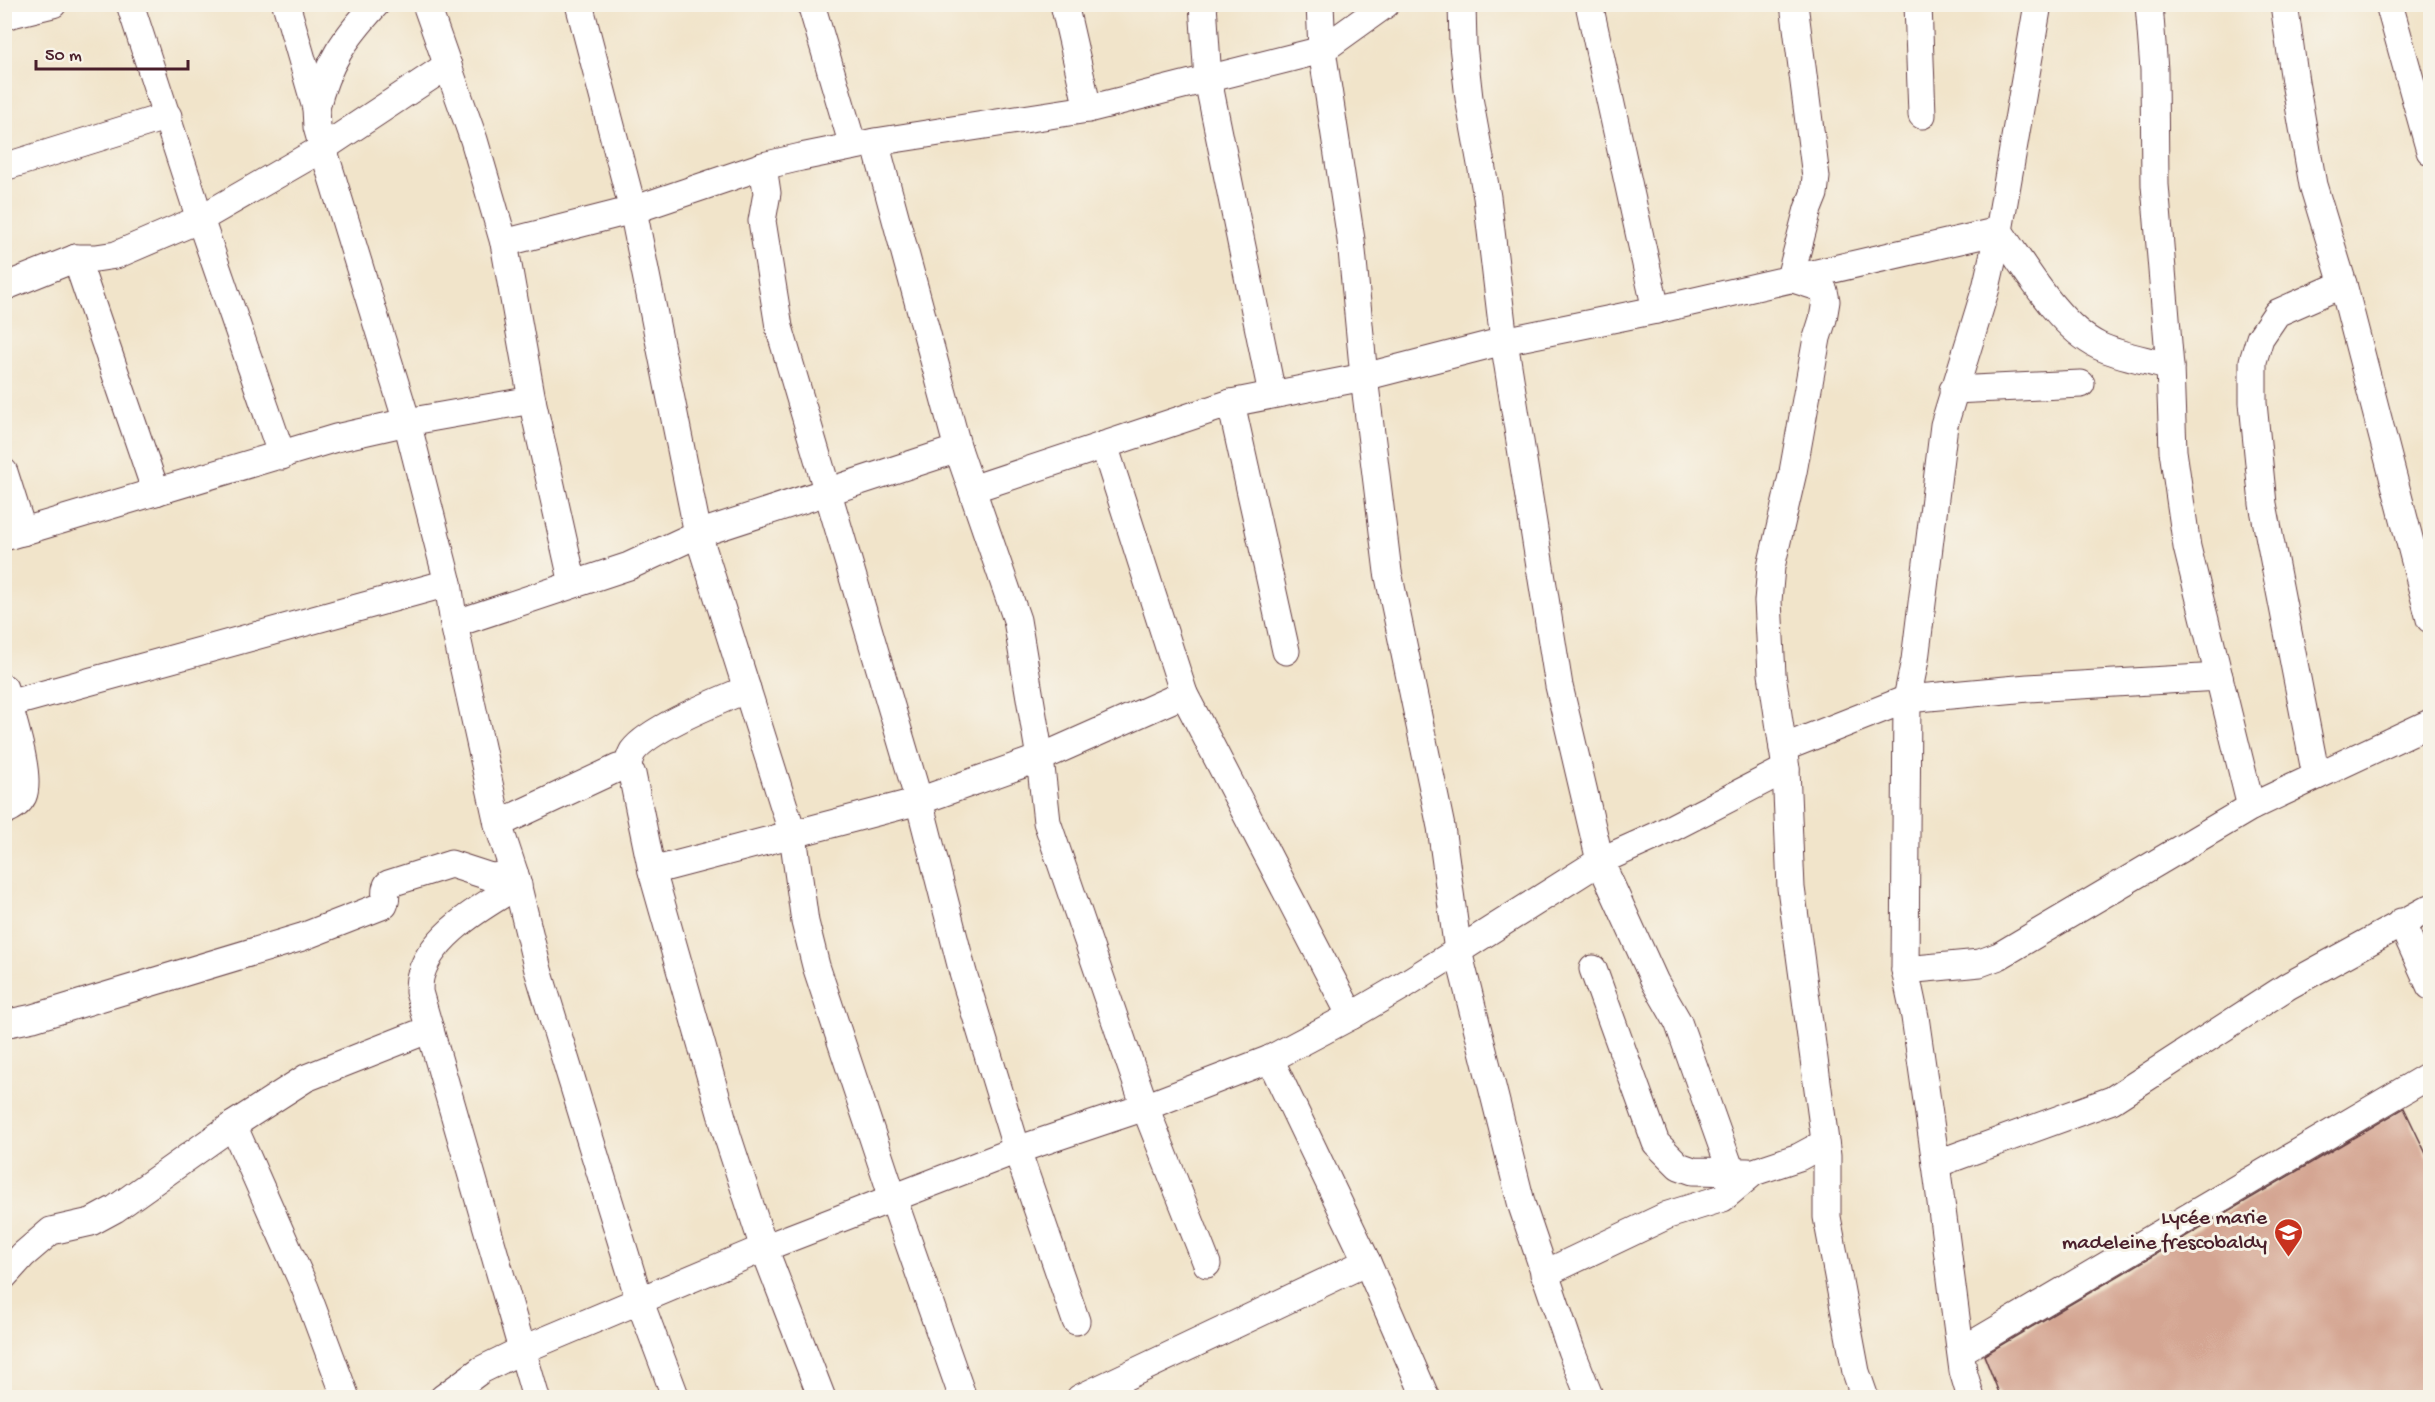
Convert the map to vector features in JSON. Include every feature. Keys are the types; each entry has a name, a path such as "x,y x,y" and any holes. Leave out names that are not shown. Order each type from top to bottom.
{"street":[{"path":"4,16 53,4"},
{"path":"130,4 200,219 282,456"},
{"path":"286,4 316,108 317,127 322,148 407,422 448,583 454,624 498,824 517,880 538,970 640,1302 676,1398"},
{"path":"316,108 329,67 346,40 376,4"},
{"path":"426,4 474,140 504,243 532,400 573,584"},
{"path":"579,4 633,210 698,534 793,835 805,922 816,966 893,1198 963,1398"},
{"path":"811,4 864,144 958,448 1017,620 1040,758 1047,822 1054,845 1146,1107 1207,1264"},
{"path":"1064,4 1088,109"},
{"path":"1203,4 1208,80 1272,394"},
{"path":"1320,4 1322,50 1351,240 1364,377 1388,572 1441,827 1458,951 1522,1206 1544,1274 1590,1398"},
{"path":"504,243 633,210 764,166 864,144 1088,109 1322,50 1386,4"},
{"path":"1462,4 1463,45 1469,98 1487,197 1504,341 1559,686 1600,861 1655,982 1678,1022 1743,1172"},
{"path":"1589,4 1656,310"},
{"path":"1790,278 1814,194 1816,177 1794,4"},
{"path":"1918,4 1922,115"},
{"path":"1971,1398 1963,1371 1915,1017 1905,970 1907,699 1915,660 1937,467 1944,425 1986,288 1999,231 2038,4"},
{"path":"2149,4 2154,70 2155,185 2170,367 2174,451 2187,547 2251,807"},
{"path":"2284,4 2313,185 2343,284 2430,619"},
{"path":"2389,4 2430,151"},
{"path":"4,287 76,258 116,255 200,219 322,148 448,65"},
{"path":"4,167 168,116"},
{"path":"764,166 767,193 762,221 779,327 919,801 963,973 1017,1150 1076,1321"},
{"path":"972,489 1231,403 1364,377 1504,341 1656,310 1999,231"},
{"path":"1999,231 2054,308 2075,329 2098,346 2170,367"},
{"path":"76,258 156,492"},
{"path":"1790,278 1818,287 1824,291 1826,301 1817,338 1805,414 1771,567 1768,601 1772,674 1784,759 1791,888 1827,1156 1827,1217 1856,1372 1865,1398"},
{"path":"2316,776 2263,504 2253,403 2253,361 2260,338 2277,313 2343,284"},
{"path":"1953,390 2081,384"},
{"path":"4,472 14,534 282,456 336,438 407,422 532,400"},
{"path":"1231,403 1286,651"},
{"path":"1104,445 1184,694 1351,1016"},
{"path":"454,624 629,566 698,534 958,448"},
{"path":"4,811 15,806 22,798 26,775 6,696 448,583"},
{"path":"443,1398 481,1370 522,1350 764,1248 1017,1150 1146,1107 1270,1059 1351,1016 1600,861 1666,831 1784,759 1813,734 1907,699 2028,688 2219,677"},
{"path":"626,769 633,752 647,740 680,719 747,689"},
{"path":"652,872 919,801 1040,758 1184,694"},
{"path":"1905,970 1980,963 1999,956 2251,807 2430,723"},
{"path":"498,824 618,768 626,769 632,774 652,872 728,1138 764,1248 822,1398"},
{"path":"4,1024 33,1018 302,938 384,905 387,899 385,890 388,884 451,864 491,877 517,880"},
{"path":"517,880 465,917 429,957 420,974 419,992 536,1398"},
{"path":"1936,1164 2112,1100 2288,986 2430,908"},
{"path":"2401,922 2430,986"},
{"path":"1593,969 1656,1143 1679,1166 1693,1172 1743,1172 1799,1157 1827,1156"},
{"path":"4,1276 23,1255 51,1231 91,1222 115,1209 233,1125 306,1078 430,1029"},
{"path":"1270,1059 1367,1262 1419,1395"},
{"path":"1961,1351 2430,1075"},
{"path":"233,1125 304,1288 346,1398"},
{"path":"1544,1274 1668,1215 1724,1198 1743,1172"},
{"path":"1080,1398 1367,1262"}],"building":[{"name":"Lycée marie madeleine frescobaldy","path":"2404,1108 2430,1162 2430,1398 2001,1398 1984,1355"}],"place":[{"name":"Lycée marie madeleine frescobaldy","path":"2288,1258"}]}
